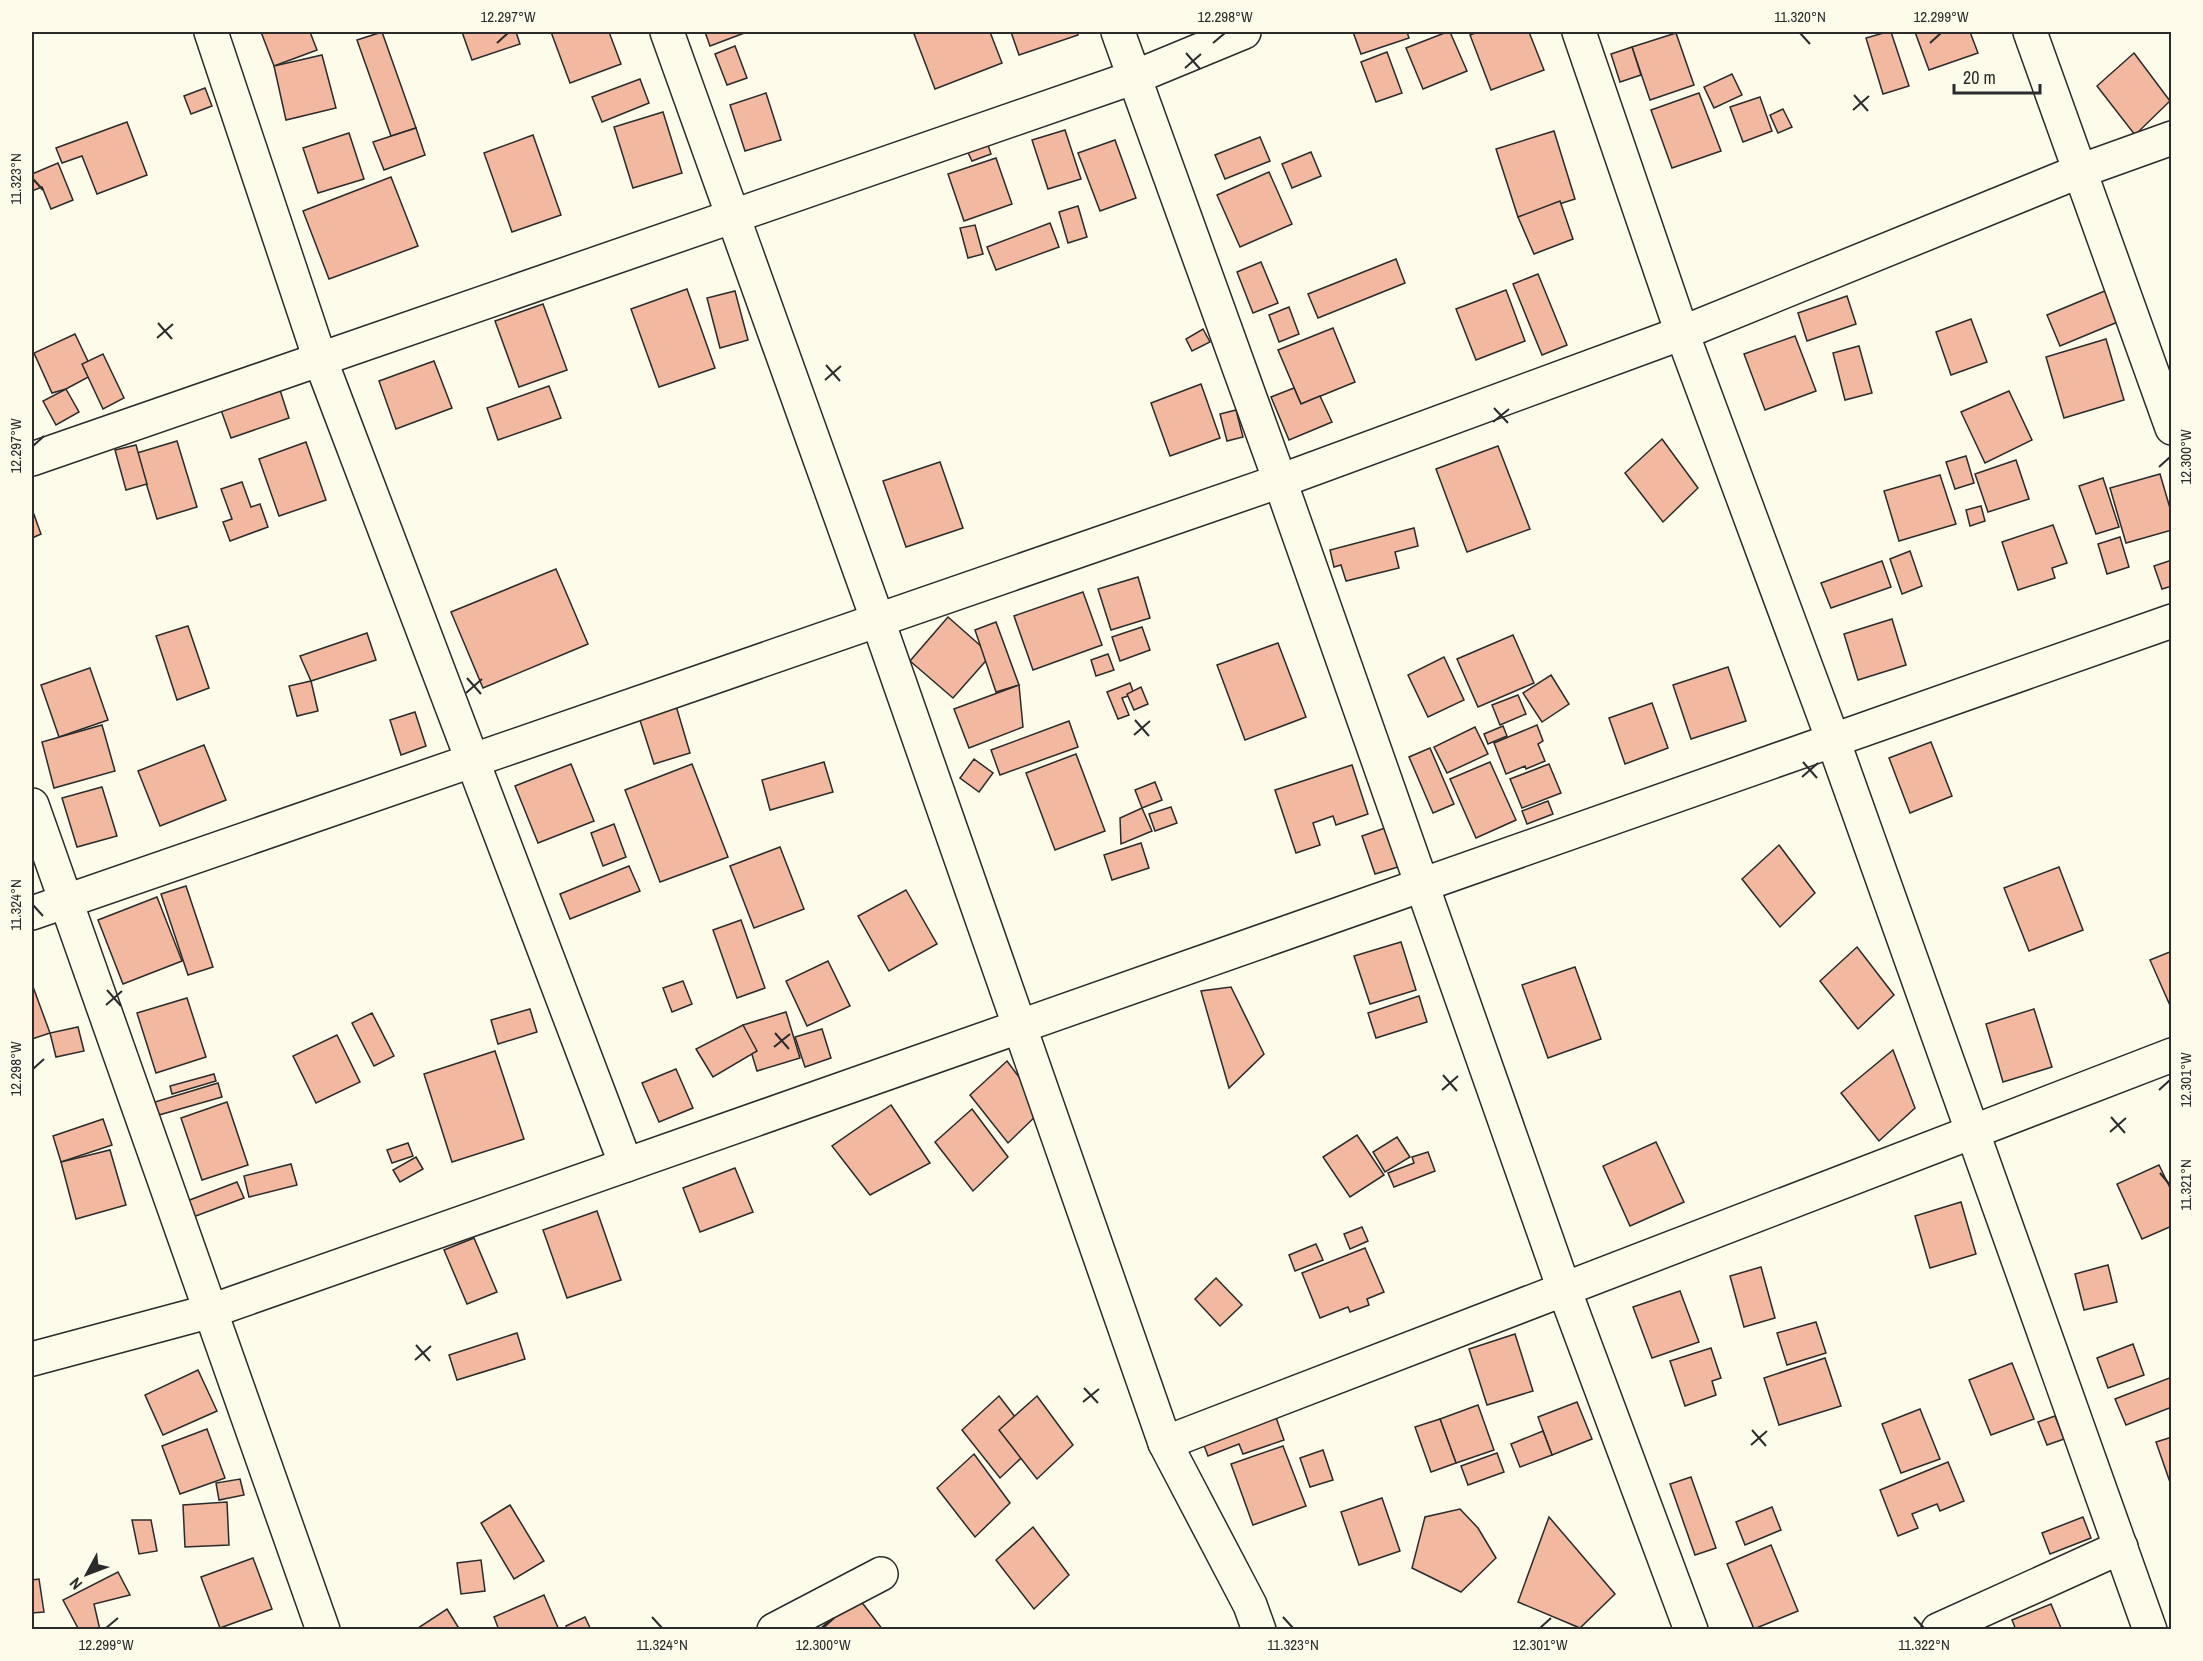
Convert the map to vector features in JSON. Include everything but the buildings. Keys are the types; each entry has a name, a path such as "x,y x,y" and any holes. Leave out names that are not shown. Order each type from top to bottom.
{"street":[{"path":"211,32 320,359 626,1164"},
{"path":"667,32 878,621 1165,1443 1250,1605 1259,1629"},
{"path":"1118,32 1280,481 1564,1289 1690,1629"},
{"path":"32,459 1134,77 1244,32"},
{"path":"1579,32 1682,333 1833,740 2150,1629"},
{"path":"2030,32 2172,428"},
{"path":"32,913 1280,481 1682,333 2080,171 2172,138"},
{"path":"32,1359 211,1311 2172,621"},
{"path":"32,805 323,1629"},
{"path":"1165,1443 2172,1055"},
{"path":"1938,1629 2121,1547"},
{"path":"774,1629 881,1574"}]}
